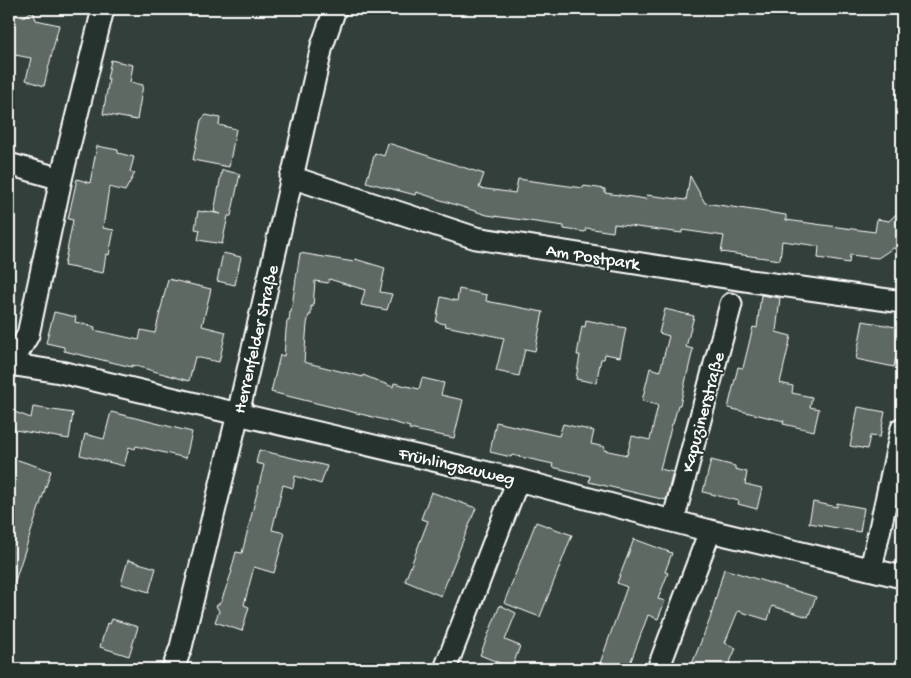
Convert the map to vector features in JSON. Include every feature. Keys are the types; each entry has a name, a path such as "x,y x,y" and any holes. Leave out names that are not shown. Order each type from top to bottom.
{"street":[{"path":"10,365 28,335 61,179 103,9"},
{"name":"Herrenfelder Straße","path":"173,669 181,647 238,414 322,46 335,9"},
{"path":"9,164 61,179"},
{"name":"Am Postpark","path":"291,177 476,238 744,280 902,302"},
{"name":"Kapuzinerstraße","path":"673,521 731,304"},
{"name":"Frühlingsauweg","path":"10,365 60,372 518,480 710,531 902,577"},
{"path":"871,569 902,428"},
{"path":"445,669 518,480"},
{"path":"658,669 710,531"}],"building":[{"path":"33,11 36,20 59,25 44,86 26,80 31,58 15,55 9,51 11,14 23,17"},
{"path":"111,60 133,65 130,82 143,85 137,120 103,114"},
{"path":"206,115 220,118 219,125 236,129 229,167 193,160 201,120"},
{"path":"388,143 484,174 479,188 515,193 518,179 583,188 584,186 605,189 605,193 646,199 647,195 686,200 690,176 705,203 786,215 786,220 875,232 877,219 889,221 902,208 902,250 893,248 878,258 850,255 849,263 818,258 819,246 782,241 780,260 721,252 724,236 682,230 682,233 614,224 613,232 586,228 585,232 564,229 564,226 487,215 416,192 415,195 366,182 375,153 384,156"},
{"path":"97,146 118,150 118,153 134,157 130,172 135,173 125,191 109,187 103,228 114,230 109,255 106,254 103,273 64,266 73,220 68,219 77,179 90,183"},
{"path":"222,170 240,174 231,216 228,216 222,244 198,240 200,230 195,229 198,211 221,214 214,212"},
{"path":"223,253 241,257 235,285 217,281"},
{"path":"300,253 354,262 355,259 385,268 380,292 392,294 387,310 361,305 365,290 329,279 328,283 315,281 313,307 311,306 311,315 309,315 307,324 304,362 363,377 363,375 393,387 394,383 419,389 422,378 444,383 441,395 463,400 454,438 409,429 410,427 385,420 271,392 280,355 284,356 287,321 289,321 291,312"},
{"path":"168,279 211,289 202,326 226,332 219,362 195,357 189,381 132,365 132,367 64,351 64,347 46,343 54,312 76,317 75,322 95,327 94,330 139,340 141,330 155,333"},
{"path":"459,289 487,295 486,301 543,312 535,351 525,349 519,376 496,371 504,338 445,326 446,324 436,322 441,297 457,301"},
{"path":"761,295 780,298 776,332 791,336 780,383 793,386 792,393 812,397 810,407 819,409 814,431 783,424 784,421 728,408 738,367 743,368 753,327 757,328"},
{"path":"665,309 694,316 686,347 693,349 680,405 678,405 672,424 660,469 673,472 666,500 589,482 590,476 552,467 553,464 490,452 496,422 559,436 563,424 594,431 591,444 605,447 604,450 627,455 632,436 650,440 658,405 642,401 650,368 660,371 669,336 659,333"},
{"path":"586,320 626,328 620,357 605,354 604,359 601,359 596,383 576,379 580,355 577,355 582,326 585,327"},
{"path":"863,321 901,328 894,367 856,359"},
{"path":"33,407 73,413 69,439 9,429 9,410 31,418"},
{"path":"858,407 885,412 880,437 870,436 867,449 850,446"},
{"path":"111,412 192,432 186,458 136,446 135,449 129,447 124,466 80,455 85,434 104,439"},
{"path":"259,450 327,466 321,484 295,476 293,488 283,485 272,530 285,533 274,573 254,567 244,605 249,607 242,631 215,622 219,611 216,606 221,602 232,571 236,552 242,553 264,465 256,463"},
{"path":"12,458 51,471 12,590 9,590 9,468"},
{"path":"711,460 735,466 735,469 747,472 745,484 762,488 757,509 738,504 739,501 703,492"},
{"path":"431,492 476,508 441,596 405,581 428,521 421,519"},
{"path":"813,502 837,507 837,503 864,508 860,532 809,523"},
{"path":"536,522 572,535 540,617 504,603"},
{"path":"634,539 672,553 665,572 668,573 658,599 665,601 658,619 648,615 628,669 598,669 627,587 617,583"},
{"path":"128,560 156,568 149,592 121,584"},
{"path":"724,569 816,597 808,617 772,606 768,620 738,611 725,643 736,648 727,669 706,669 692,664 710,619"},
{"path":"500,605 516,613 505,640 520,646 512,668 480,655"},
{"path":"112,619 138,627 129,656 100,647 107,623 110,624"}]}
